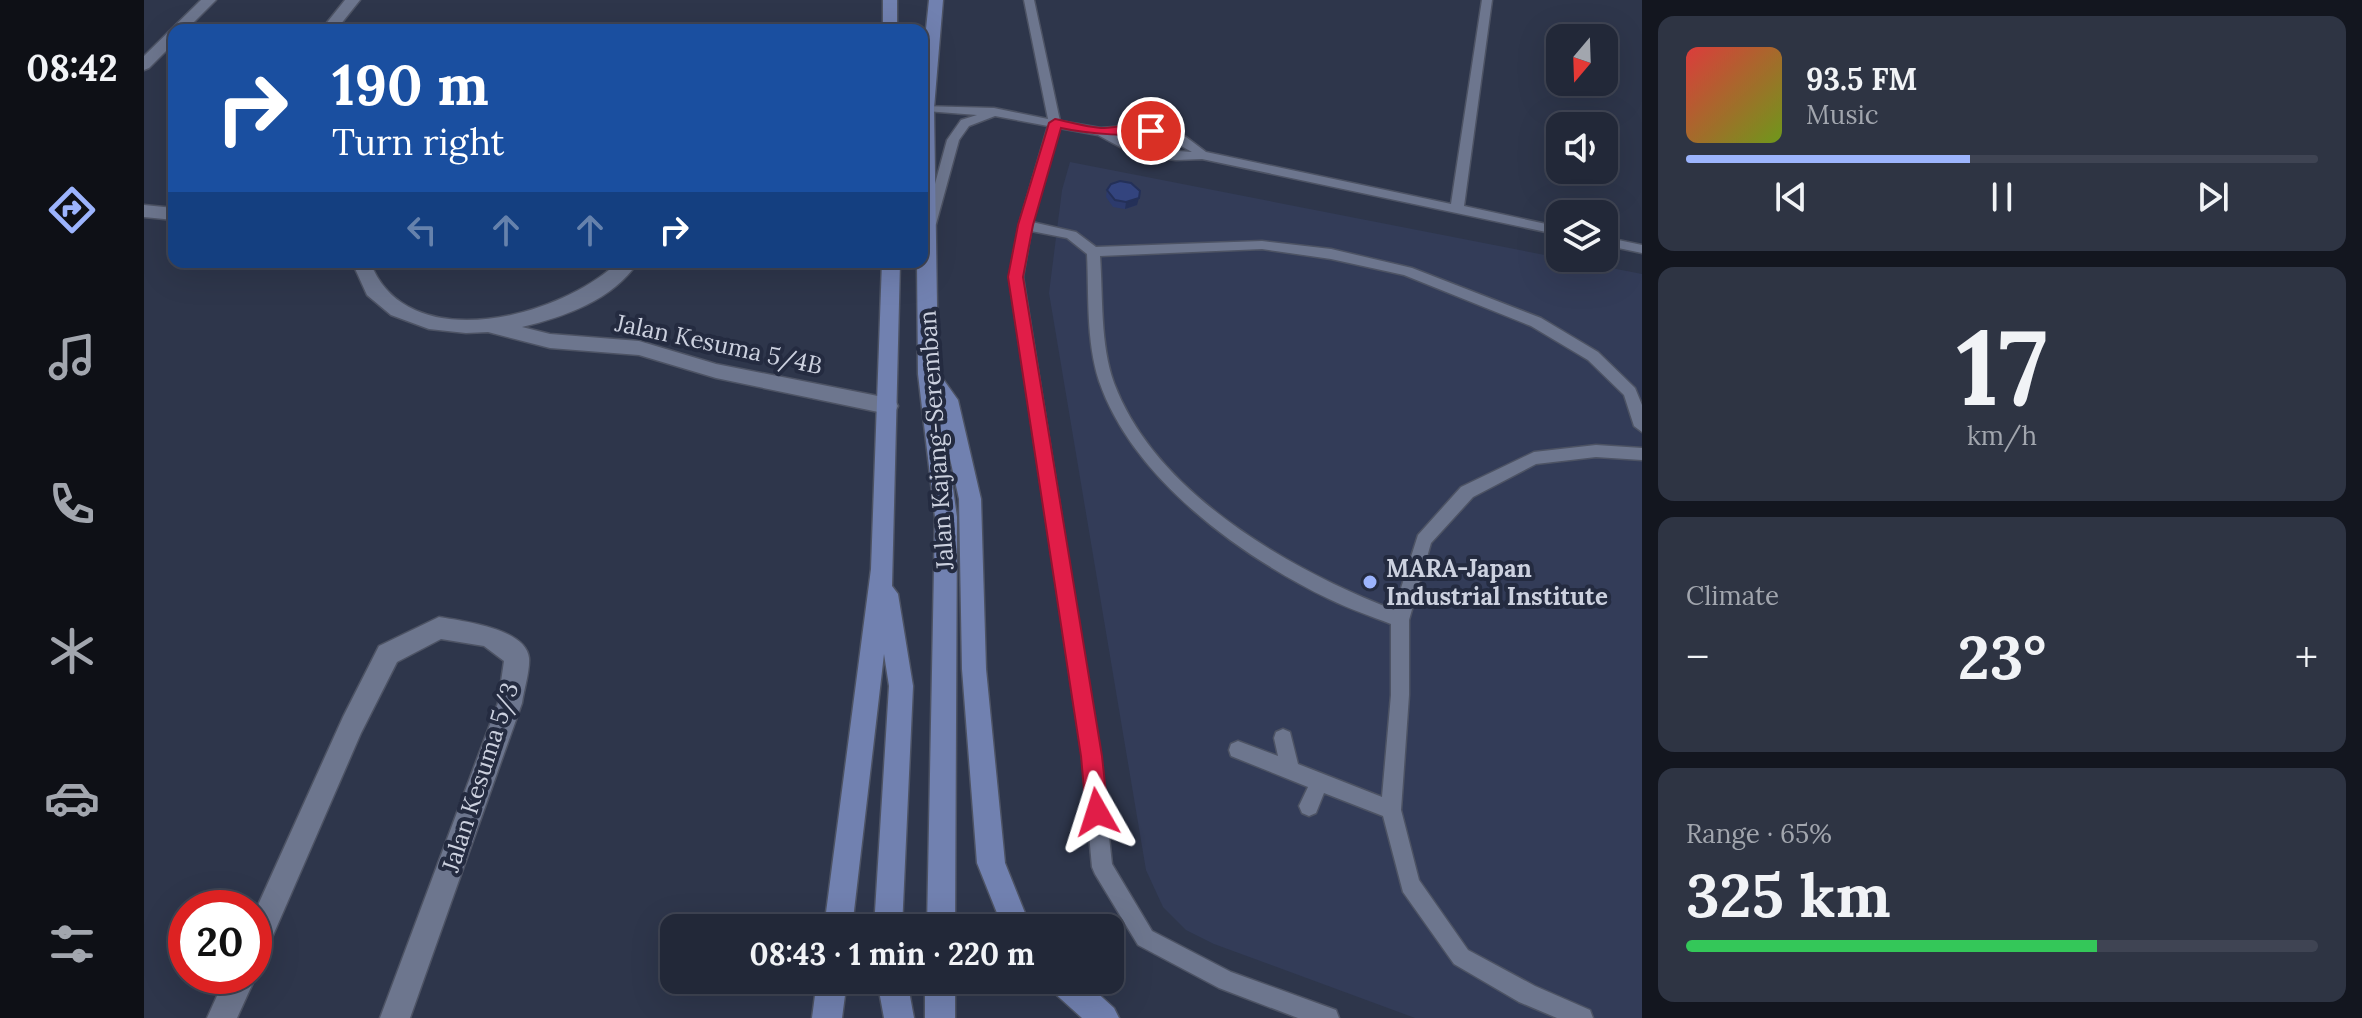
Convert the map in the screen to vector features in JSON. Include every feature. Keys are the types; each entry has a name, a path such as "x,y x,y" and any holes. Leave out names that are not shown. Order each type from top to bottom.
{"main road":[{"path":"890,0 890,24"},
{"name":"Jalan Kajang-Seremban","path":"928,86 936,0"},
{"name":"Jalan Kajang-Seremban","path":"840,914 882,569 891,268"},
{"name":"Jalan Kajang-Seremban","path":"926,268 928,374 946,517 941,914"},
{"path":"928,374 948,400 970,499 974,669 991,863 1011,914"},
{"path":"882,569 901,686 889,914"},
{"path":"827,1018 830,994"},
{"path":"893,994 899,1018"},
{"path":"940,994 940,1018"},
{"path":"1077,994 1104,1018"}],"street":[{"path":"186,24 209,0"},
{"path":"333,24 353,0"},
{"path":"144,65 168,42"},
{"path":"144,211 168,213"},
{"name":"Jalan Kesuma 5/4B","path":"364,268 374,290 403,312 444,325 492,326 542,316 587,297 624,268"},
{"name":"Jalan Kesuma 5/4B","path":"492,326 550,341 639,348 716,371 888,406"},
{"name":"Jalan Kesuma 5/3","path":"272,905 352,725 388,654 439,628 490,636 517,657 510,703 395,1018"},
{"path":"222,1018 233,994"}],"lane":[{"path":"1029,0 1055,123 1025,225 1016,277 1091,756 1102,867 1145,938 1226,981 1328,1018"},
{"path":"1457,209 1487,0"},
{"path":"928,108 994,112 1055,123 1101,132 1115,141 1154,154 1183,159 1202,155 1546,228"},
{"path":"928,229 953,140 965,123 994,112"},
{"path":"1101,132 1119,128 1151,131 1180,139 1202,155"},
{"path":"1025,225 1071,235 1093,252 1262,245 1331,254 1407,271 1536,322 1593,356 1630,392 1642,426"},
{"path":"1618,244 1642,249"},
{"path":"1093,252 1106,379 1128,428 1173,481 1243,539 1327,591 1400,620"},
{"path":"1582,1018 1527,994 1461,957 1410,885 1391,810 1400,695 1400,620 1424,540 1467,492 1534,458 1596,451 1642,454"},
{"path":"1283,738 1290,771"},
{"path":"1238,750 1391,810"},
{"path":"1309,806 1319,782"}],"shaded area":[{"name":"MARA-Japan Industrial Institute","path":"1070,162 1546,255 1546,272 1618,272 1618,269 1642,274 1642,1018 1415,1018 1214,944 1186,930 1163,907 1146,870 1049,293 1062,190"}],"building":[{"path":"1120,181 1131,183 1140,191 1139,198 1126,202 1115,200 1107,190 1111,184"}],"place":[{"name":"MARA-Japan Industrial Institute","path":"1370,582"}],"route":[{"path":"1097,812 1091,756 1016,277 1025,225 1055,123 1101,132 1119,128 1151,131"}]}
